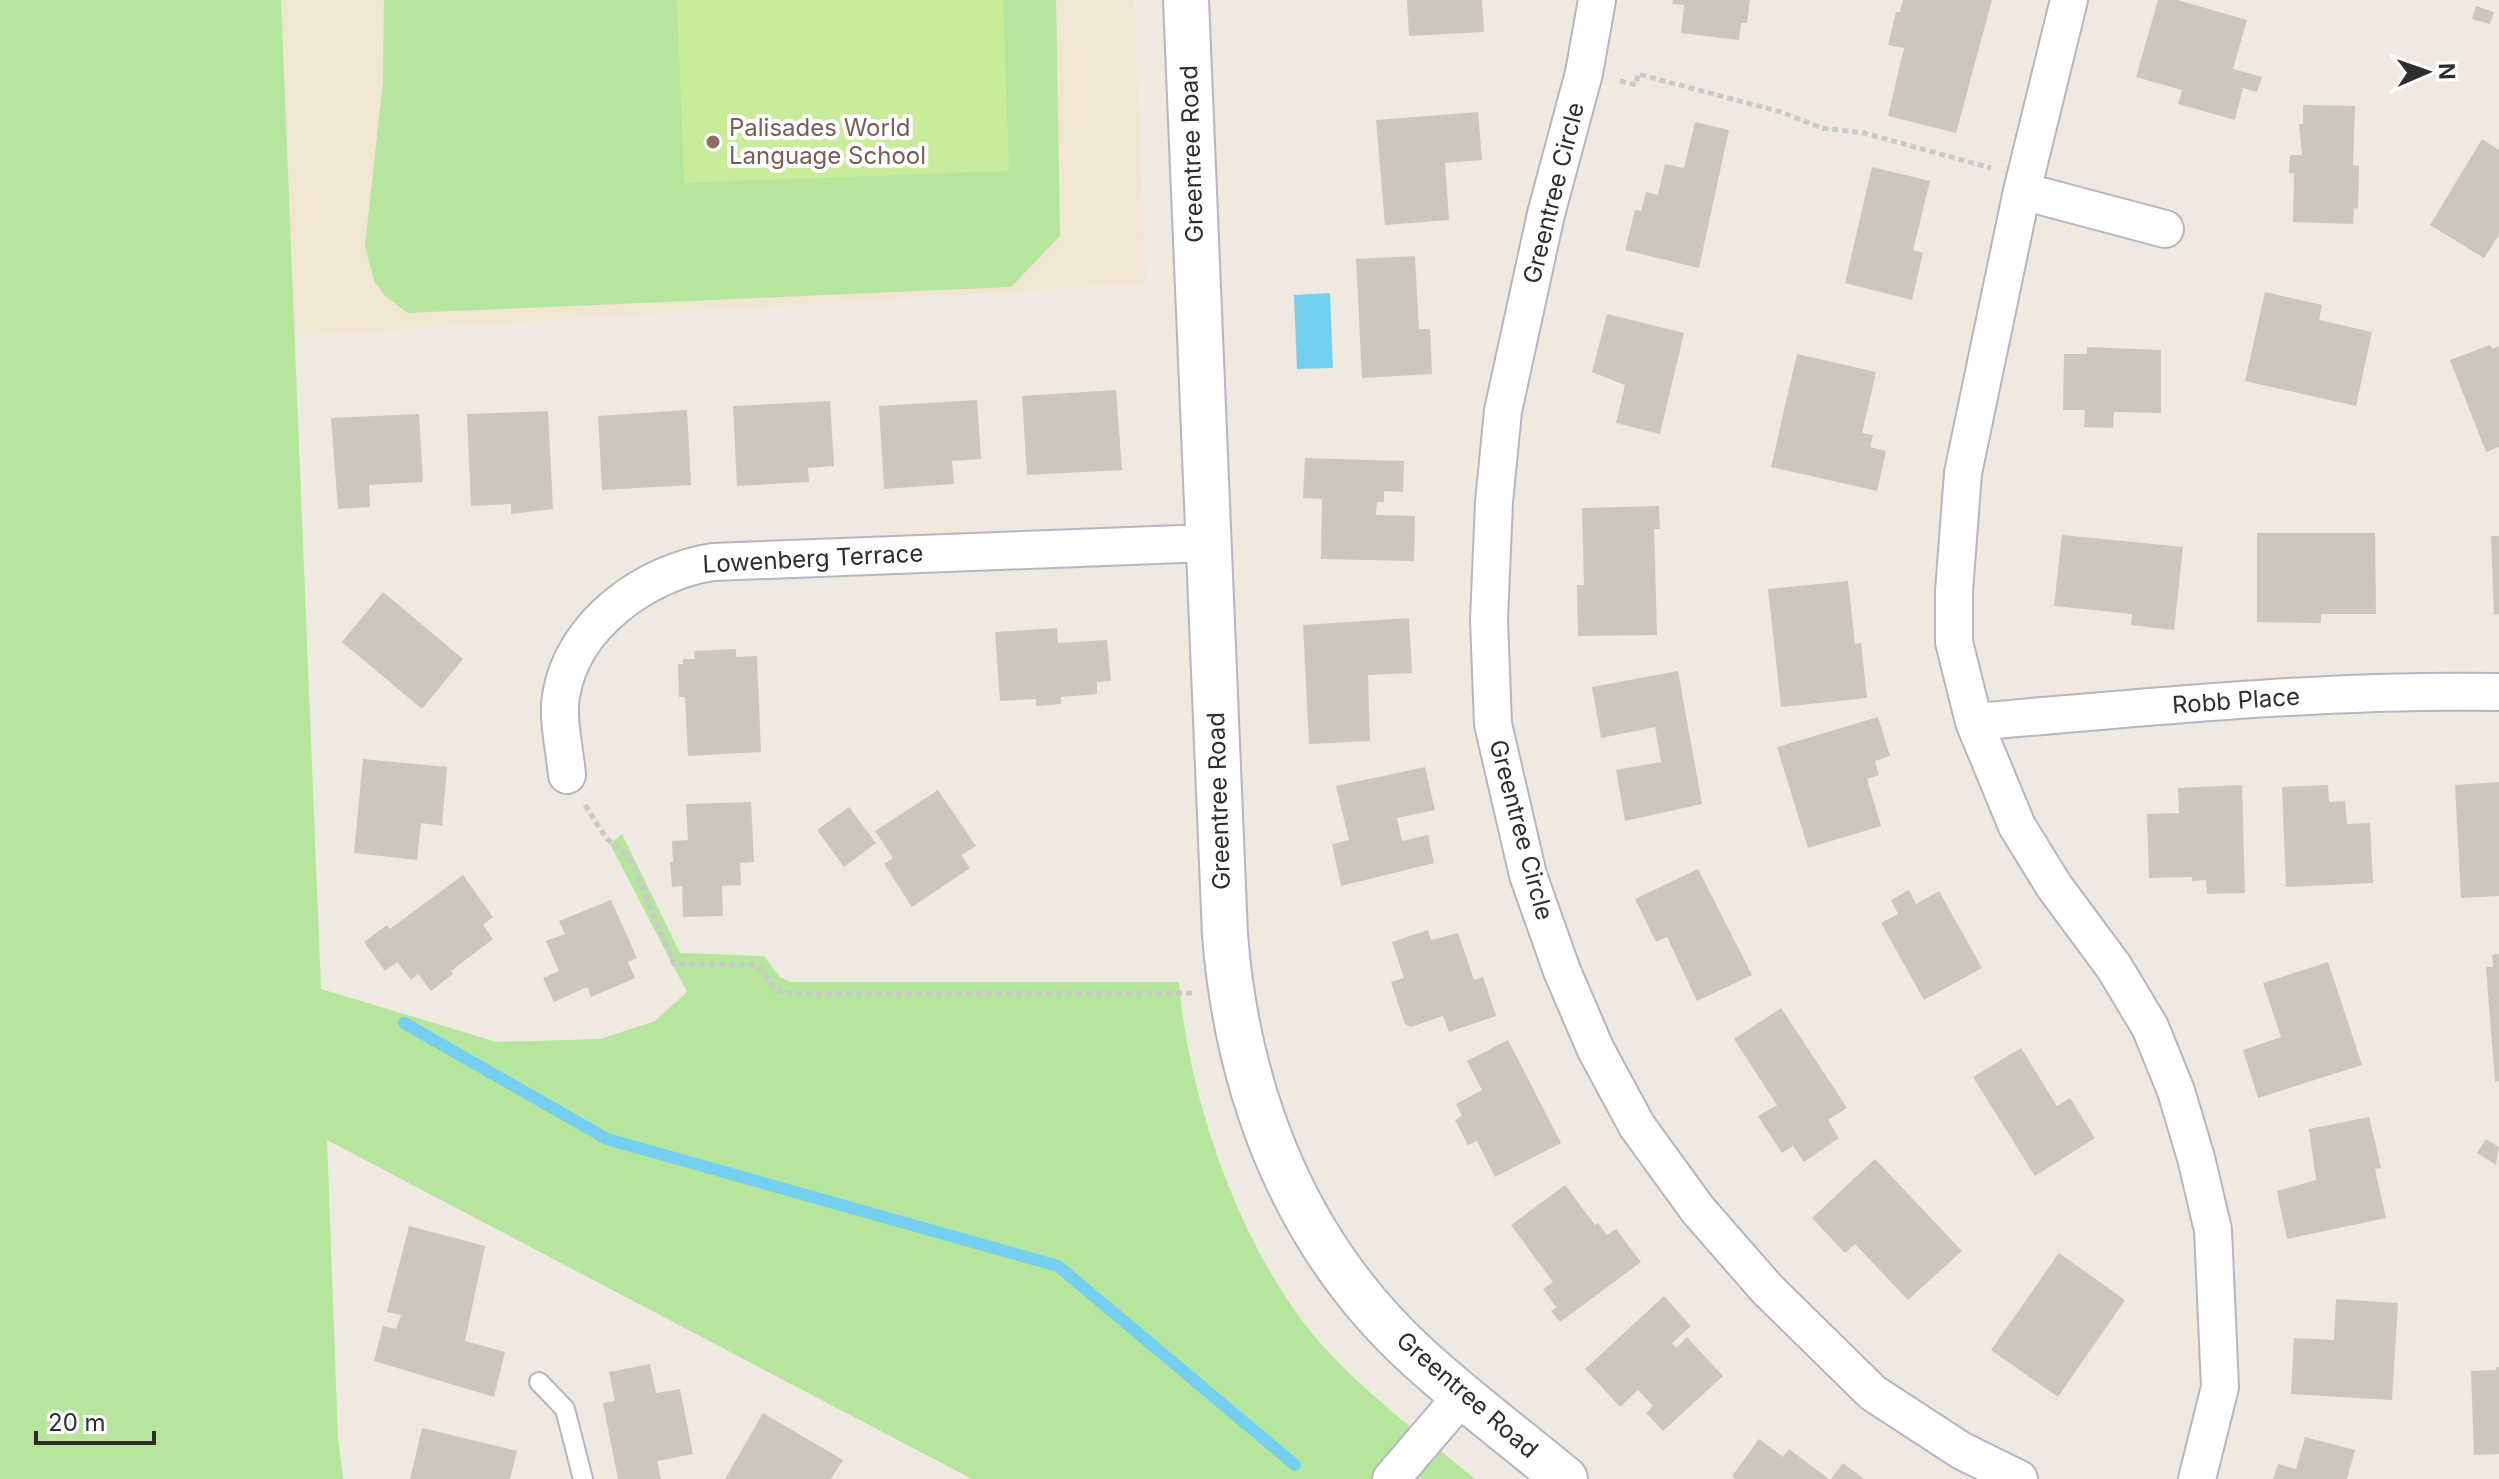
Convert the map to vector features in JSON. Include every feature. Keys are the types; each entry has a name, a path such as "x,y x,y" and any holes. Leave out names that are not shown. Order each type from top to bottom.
{"street":[{"name":"Greentree Road","path":"1186,0 1230,990 1245,1064 1264,1129 1299,1206 1360,1295 1420,1359 1565,1479"},
{"name":"Greentree Circle","path":"1597,0 1584,73 1546,214 1503,411 1494,502 1489,620 1493,724 1528,875 1562,971 1596,1050 1637,1126 1698,1210 1767,1289 1873,1393 1962,1451 2019,1479"},
{"path":"2069,0 2024,184 1963,473 1954,591 1954,642 1974,722 2017,826 2054,886 2114,967 2150,1027 2176,1091 2213,1230 2220,1340 2220,1387 2197,1479"},
{"path":"2024,184 2165,229"},
{"name":"Lowenberg Terrace","path":"567,775 560,698 582,645 602,619 632,593 683,566 713,562 1208,543"},
{"name":"Robb Place","path":"1974,722 2228,701 2426,691 2499,692"},
{"path":"1391,1479 1463,1395"}],"lane":[{"path":"539,1382 565,1409 583,1479"}],"path":[{"path":"1658,79 1781,112 1822,128 1864,133 2024,184"},
{"path":"567,775 606,838 626,854 633,865 674,964 757,965 777,991 799,994 1175,994 1230,990"}],"shaded area":[{"name":"Palisades World Language School","path":"281,0 1134,0 1146,283 295,336"}],"green space":[{"path":"0,0 281,0 321,989 497,1042 600,1039 655,1021 687,992 610,844 622,834 680,953 764,956 780,977 791,982 1179,982 1184,1028 1207,1126 1224,1175 1268,1268 1294,1310 1340,1364 1396,1415 1475,1479 972,1479 327,1140 338,1439 343,1479 0,1479"},
{"name":"Palisades World Language School","path":"384,0 1056,0 1060,236 1011,287 408,313 385,296 374,281 365,246 383,82"},
{"path":"677,0 1003,0 1009,171 684,183"}],"water":[{"path":"1330,293 1333,368 1297,369 1294,295"}],"building":[{"path":"1407,0 1482,0 1484,32 1409,36"},
{"path":"1673,0 1750,0 1747,23 1741,23 1739,40 1681,33 1684,5 1672,4"},
{"path":"1903,0 1992,0 1956,133 1888,116 1904,48 1888,45 1896,12 1900,12"},
{"path":"2158,0 2177,0 2247,20 2233,69 2262,77 2257,92 2243,88 2235,120 2178,104 2182,90 2136,77"},
{"path":"2476,6 2494,12 2490,24 2472,19"},
{"path":"2303,105 2355,106 2353,165 2359,166 2358,209 2354,208 2353,224 2293,222 2294,173 2289,173 2290,155 2302,155 2299,124 2303,124"},
{"path":"1478,112 1482,160 1445,163 1449,220 1385,225 1376,120"},
{"path":"1695,122 1729,130 1699,268 1625,250 1635,210 1641,211 1646,192 1658,195 1665,164 1684,168"},
{"path":"2482,139 2499,150 2499,235 2484,258 2430,225"},
{"path":"1872,167 1930,181 1913,250 1923,253 1912,300 1845,283"},
{"path":"1415,256 1419,329 1430,329 1432,374 1362,378 1356,259"},
{"path":"2265,292 2322,305 2319,320 2372,332 2356,406 2245,381"},
{"path":"1607,314 1684,333 1660,434 1616,423 1625,385 1592,372"},
{"path":"2490,345 2492,349 2499,346 2499,447 2486,452 2450,360"},
{"path":"2087,347 2161,350 2161,413 2114,412 2113,428 2084,427 2085,410 2063,410 2064,354 2087,354"},
{"path":"1797,354 1876,372 1862,433 1873,435 1870,447 1886,451 1877,491 1771,467"},
{"path":"1116,390 1122,470 1027,475 1022,396"},
{"path":"977,400 981,459 952,461 954,484 884,489 879,406"},
{"path":"830,401 834,466 808,468 809,482 737,486 733,406"},
{"path":"687,410 691,485 602,490 598,416"},
{"path":"548,411 553,509 511,514 511,504 471,506 467,414"},
{"path":"419,414 423,482 369,485 370,507 338,509 331,418"},
{"path":"1305,458 1404,461 1403,492 1384,491 1384,502 1377,502 1376,515 1415,516 1414,561 1321,559 1322,499 1303,498"},
{"path":"1659,506 1660,529 1654,529 1657,635 1578,636 1577,585 1584,585 1582,508"},
{"path":"2257,533 2375,533 2376,614 2321,614 2321,623 2257,622"},
{"path":"2062,535 2183,547 2174,630 2131,625 2132,614 2054,606"},
{"path":"2491,536 2499,536 2499,614 2494,615"},
{"path":"1848,581 1855,644 1861,643 1867,698 1781,707 1768,589"},
{"path":"383,592 463,659 422,709 342,642"},
{"path":"1409,618 1412,673 1368,675 1370,741 1309,744 1303,625"},
{"path":"1057,628 1058,643 1107,640 1111,681 1097,682 1097,694 1061,697 1061,704 1036,706 1036,699 1000,701 995,632"},
{"path":"736,649 736,657 757,656 761,752 688,756 685,697 679,697 678,664 683,664 683,659 695,659 694,651"},
{"path":"1678,671 1702,804 1625,821 1616,770 1661,762 1655,727 1601,738 1592,687"},
{"path":"1878,717 1890,756 1875,761 1879,775 1867,779 1881,826 1808,848 1777,747"},
{"path":"363,759 447,767 442,826 421,823 417,860 354,853"},
{"path":"1425,767 1435,810 1397,818 1402,841 1428,835 1434,863 1341,886 1332,844 1349,840 1336,786"},
{"path":"2499,782 2499,896 2461,898 2455,785"},
{"path":"2242,785 2245,893 2207,894 2206,880 2192,881 2192,877 2149,878 2147,814 2179,813 2178,788"},
{"path":"2328,785 2329,802 2345,801 2347,824 2370,823 2373,883 2286,887 2282,787"},
{"path":"938,790 976,846 961,855 970,868 912,907 884,864 893,858 875,831"},
{"path":"751,802 754,862 740,863 741,885 722,886 723,916 683,917 682,886 672,887 670,862 673,862 672,841 688,840 686,804"},
{"path":"849,807 876,843 844,867 817,830"},
{"path":"1698,869 1752,975 1697,1001 1667,937 1656,942 1635,899"},
{"path":"463,875 493,917 483,925 493,939 451,971 453,974 431,991 418,974 411,980 397,962 385,971 364,942 387,925 390,929"},
{"path":"1909,890 1916,904 1939,891 1982,968 1924,1000 1881,923 1898,914 1891,900"},
{"path":"611,900 637,958 628,962 635,978 591,997 587,987 554,1002 543,978 559,971 546,941 565,934 559,921"},
{"path":"1428,930 1431,940 1458,933 1474,980 1483,977 1496,1016 1449,1032 1443,1016 1411,1027 1405,1024 1391,982 1404,978 1392,942"},
{"path":"2499,954 2499,1081 2495,1082 2486,967 2493,967 2492,955"},
{"path":"2328,962 2362,1065 2258,1098 2243,1050 2281,1037 2263,983"},
{"path":"1781,1008 1847,1108 1828,1120 1839,1138 1804,1162 1793,1146 1782,1153 1758,1116 1777,1105 1734,1039"},
{"path":"1508,1040 1561,1143 1495,1177 1477,1141 1468,1145 1455,1120 1462,1116 1456,1104 1482,1090 1467,1061"},
{"path":"2021,1048 2057,1106 2070,1098 2095,1138 2035,1176 1973,1077"},
{"path":"2369,1117 2381,1168 2375,1169 2386,1218 2287,1239 2277,1191 2316,1180 2309,1129"},
{"path":"2486,1139 2499,1147 2496,1165 2477,1153"},
{"path":"1875,1159 1962,1251 1908,1300 1855,1244 1845,1253 1812,1218"},
{"path":"1565,1185 1595,1225 1598,1223 1607,1235 1616,1229 1641,1262 1560,1322 1551,1311 1556,1307 1543,1289 1553,1282 1511,1225"},
{"path":"409,1226 485,1246 465,1341 505,1352 494,1397 374,1361 383,1326 396,1329 401,1315 387,1312"},
{"path":"2059,1253 2125,1300 2058,1397 1991,1350"},
{"path":"1664,1296 1691,1326 1672,1343 1676,1348 1687,1337 1723,1376 1663,1431 1646,1413 1653,1406 1638,1390 1620,1407 1585,1369"},
{"path":"2336,1299 2398,1303 2392,1400 2291,1394 2294,1338 2334,1340"},
{"path":"650,1364 656,1393 680,1389 693,1454 657,1461 661,1479 618,1479 603,1403 615,1401 609,1372"},
{"path":"2499,1367 2499,1454 2474,1455 2471,1371 2496,1370"},
{"path":"763,1413 843,1460 831,1479 725,1479"},
{"path":"422,1428 517,1451 510,1479 410,1479"},
{"path":"2305,1437 2355,1450 2347,1479 2273,1479 2278,1464 2296,1469"},
{"path":"1759,1439 1783,1457 1789,1449 1829,1479 1736,1479 1732,1476"},
{"path":"1843,1463 1864,1479 1831,1479"}],"waterway":[{"path":"404,1023 607,1139 1058,1266 1295,1465"}],"place":[{"name":"Palisades World Language School","path":"713,142"}]}
